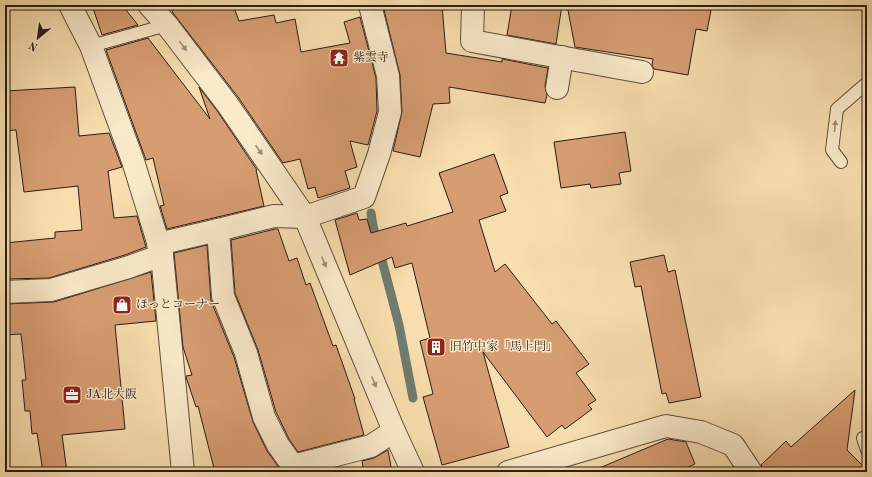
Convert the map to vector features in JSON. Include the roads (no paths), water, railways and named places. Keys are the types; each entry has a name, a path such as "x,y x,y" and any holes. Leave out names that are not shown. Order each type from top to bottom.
{"street":[{"path":"70,5 91,46 133,161 160,249 183,472"},
{"path":"149,5 167,25 228,105 305,217 394,431 413,472"},
{"path":"5,292 50,290 129,267 160,249 218,230 274,216 305,217 364,197 380,154 390,112 388,76 370,5"},
{"path":"473,5 472,41 642,72"},
{"path":"557,88 562,57"},
{"path":"218,230 223,296 246,353 264,417 278,445 293,466 371,446 394,431"},
{"path":"508,472 666,426 701,432 733,445 751,472"}],"lane":[{"path":"91,46 167,25"},
{"path":"841,162 832,150 837,109 867,83"},
{"path":"863,438 867,450"}],"waterway":[{"path":"371,213 373,226 399,325 413,398"}],"place":[{"name":"紫雲寺","path":"339,58"},
{"name":"ほっとコーナー","path":"122,305"},
{"name":"旧竹中家「馬上門」","path":"436,347"},
{"name":"JA北大阪","path":"72,395"}]}
